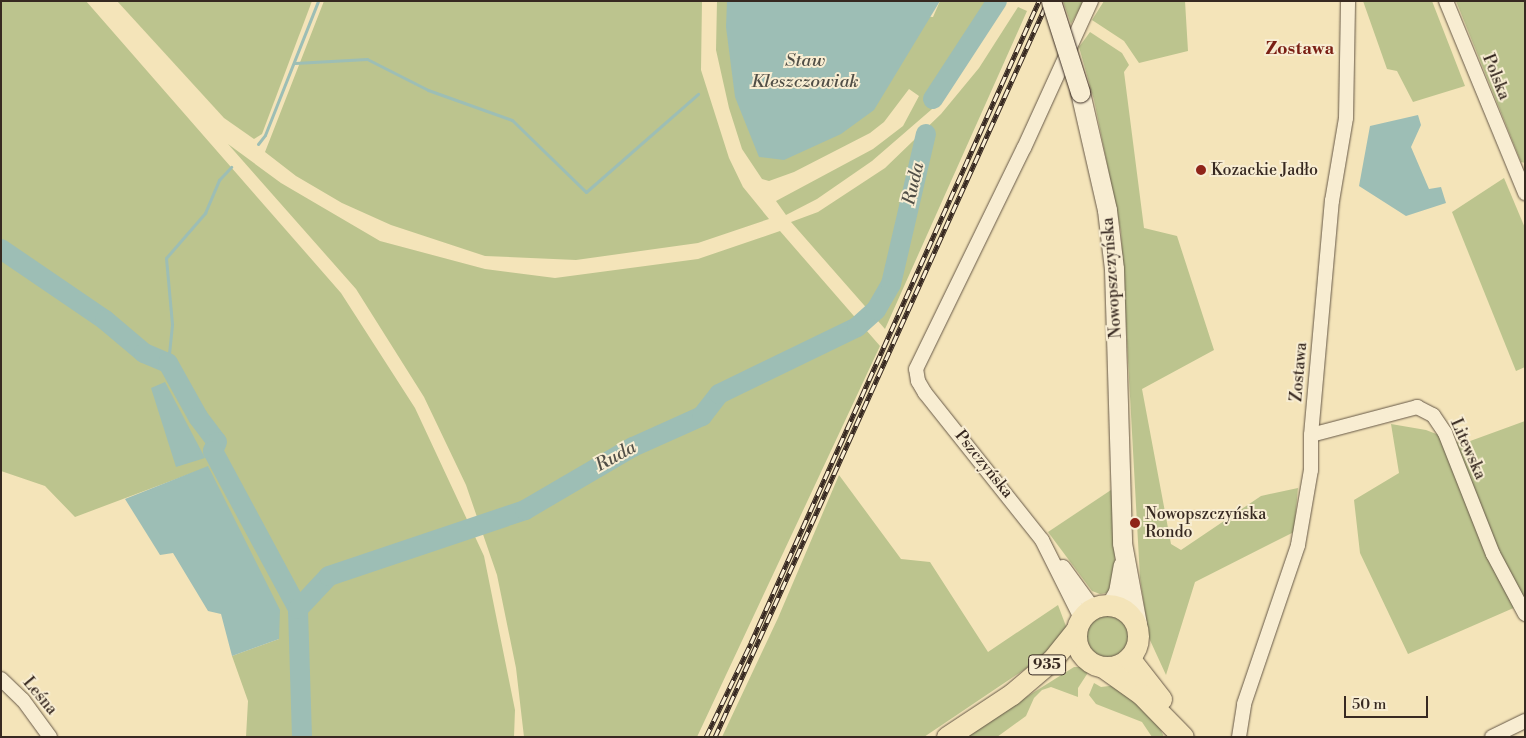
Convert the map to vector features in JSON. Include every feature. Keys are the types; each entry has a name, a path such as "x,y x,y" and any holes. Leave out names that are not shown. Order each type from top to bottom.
{"main road":[{"name":"Nowopszczyńska","path":"1051,1 1080,92 1107,210 1114,269 1123,563 1119,588 1090,615"},
{"name":"Nowopszczyńska","path":"1123,563 1137,624"},
{"path":"1090,615 1126,611 1137,624"},
{"name":"935","path":"1090,615 1077,646 1084,657 1103,667"},
{"name":"935","path":"1012,694 1052,660 1090,615"},
{"name":"935","path":"1129,658 1138,642 1137,624"},
{"name":"935","path":"947,737 1012,694 1084,657"},
{"path":"1129,658 1171,710 1183,737 1141,694 1103,667 1119,664 1129,658"}],"street":[{"name":"Pszczyńska","path":"1090,615 1052,555 1007,492 925,392 916,373 918,361 1009,180 1091,1"},
{"name":"Zostawa","path":"1239,737 1244,704 1298,545 1311,470 1310,435 1332,201 1346,118 1348,1"},
{"name":"Polska","path":"1446,1 1523,186"},
{"name":"Litewska","path":"1310,435 1417,408 1433,415 1445,433 1493,554 1525,614"},
{"name":"Leśna","path":"1,679 23,700 50,737"},
{"path":"1492,737 1525,721"}],"green space":[{"path":"1,1 86,1 341,293 415,408 484,556 515,710 514,737 246,737 248,701 232,656 279,639 208,467 75,517 45,486 1,471"},
{"path":"117,1 312,1 262,134 254,139 224,118"},
{"path":"324,1 702,1 701,70 729,158 743,187 769,219 698,243 576,260 485,256 391,225 342,203 296,176 265,152"},
{"name":"Staw Kleszczowiak","path":"717,1 933,17 940,1 1007,1 939,103 872,161 817,199 786,215 776,201 873,149 903,126 919,96 909,89 884,122 870,133 794,172 769,181 762,179 742,149 729,108 716,50"},
{"path":"1063,1 1084,1 1071,24"},
{"path":"1104,1 1185,1 1188,51 1139,63 1124,41 1092,20"},
{"path":"1363,1 1432,1 1465,86 1413,102 1397,71 1387,69"},
{"path":"1456,1 1525,1 1525,163 1521,162"},
{"path":"1018,7 1027,11 885,329 791,222 818,212 885,168 941,114 979,68"},
{"path":"1090,32 1122,53 1129,65 1124,72 1144,228 1177,236 1214,350 1142,389 1171,544 1181,550 1261,496 1298,488 1294,532 1195,582 1166,675 1149,638 1140,578 1121,232 1094,100 1079,47"},
{"path":"228,144 281,183 380,241 485,269 555,278 698,259 780,231 880,346 697,737 524,737 516,668 497,575 466,485 424,397 356,289"},
{"path":"1504,178 1525,228 1525,367 1516,371 1452,212"},
{"path":"1525,421 1525,603 1408,654 1360,553 1354,500 1399,473 1391,424 1426,430 1462,444"},
{"path":"839,475 901,559 930,562 988,652 1058,605 1067,629 1040,659 924,737 722,737 778,618"},
{"path":"1114,488 1115,570 1113,587 1107,593 1100,594 1092,591 1048,532"},
{"path":"1107,611 1116,613 1124,618 1129,626 1131,635 1129,644 1124,652 1116,657 1107,659 1098,657 1090,652 1085,644 1083,635 1085,626 1090,618 1098,613"},
{"path":"1074,667 1087,667 1089,671 1078,688 1078,697 1051,687 1042,690 1034,698 1026,716 997,737 963,737"},
{"path":"1094,683 1101,687 1118,685 1159,726 1164,737 1152,737 1142,722 1096,704 1089,695"}],"water":[{"name":"Staw Kleszczowiak","path":"727,1 940,1 874,110 841,134 784,160 759,157 735,97 726,27"},
{"path":"1418,115 1421,125 1411,147 1429,189 1441,187 1446,203 1406,216 1359,186 1370,126"},
{"path":"165,382 205,458 176,467 151,388"},
{"path":"208,466 280,610 279,639 232,656 221,614 208,611 173,553 160,555 125,499"}],"waterway":[{"path":"258,144 265,135 318,1"},
{"name":"Ruda","path":"933,99 997,1"},
{"path":"295,63 367,59 428,90 512,120 586,192 698,94"},
{"name":"Ruda","path":"302,737 298,609 329,576 525,510 633,447 702,416 719,394 857,327 876,310 891,284 926,134"},
{"path":"168,363 172,324 166,258 205,213 219,180 231,167"},
{"path":"1,249 105,320 144,353 168,363 198,417 217,442 213,451 298,609"}],"railway":[{"path":"706,737 751,643 1039,1"},
{"path":"715,737 1048,1"}],"place":[{"name":"Kozackie Jadło","path":"1201,170"},
{"name":"Nowopszczyńska Rondo","path":"1135,523"}],"district":[{"name":"Zostawa","path":"1300,49"}]}
